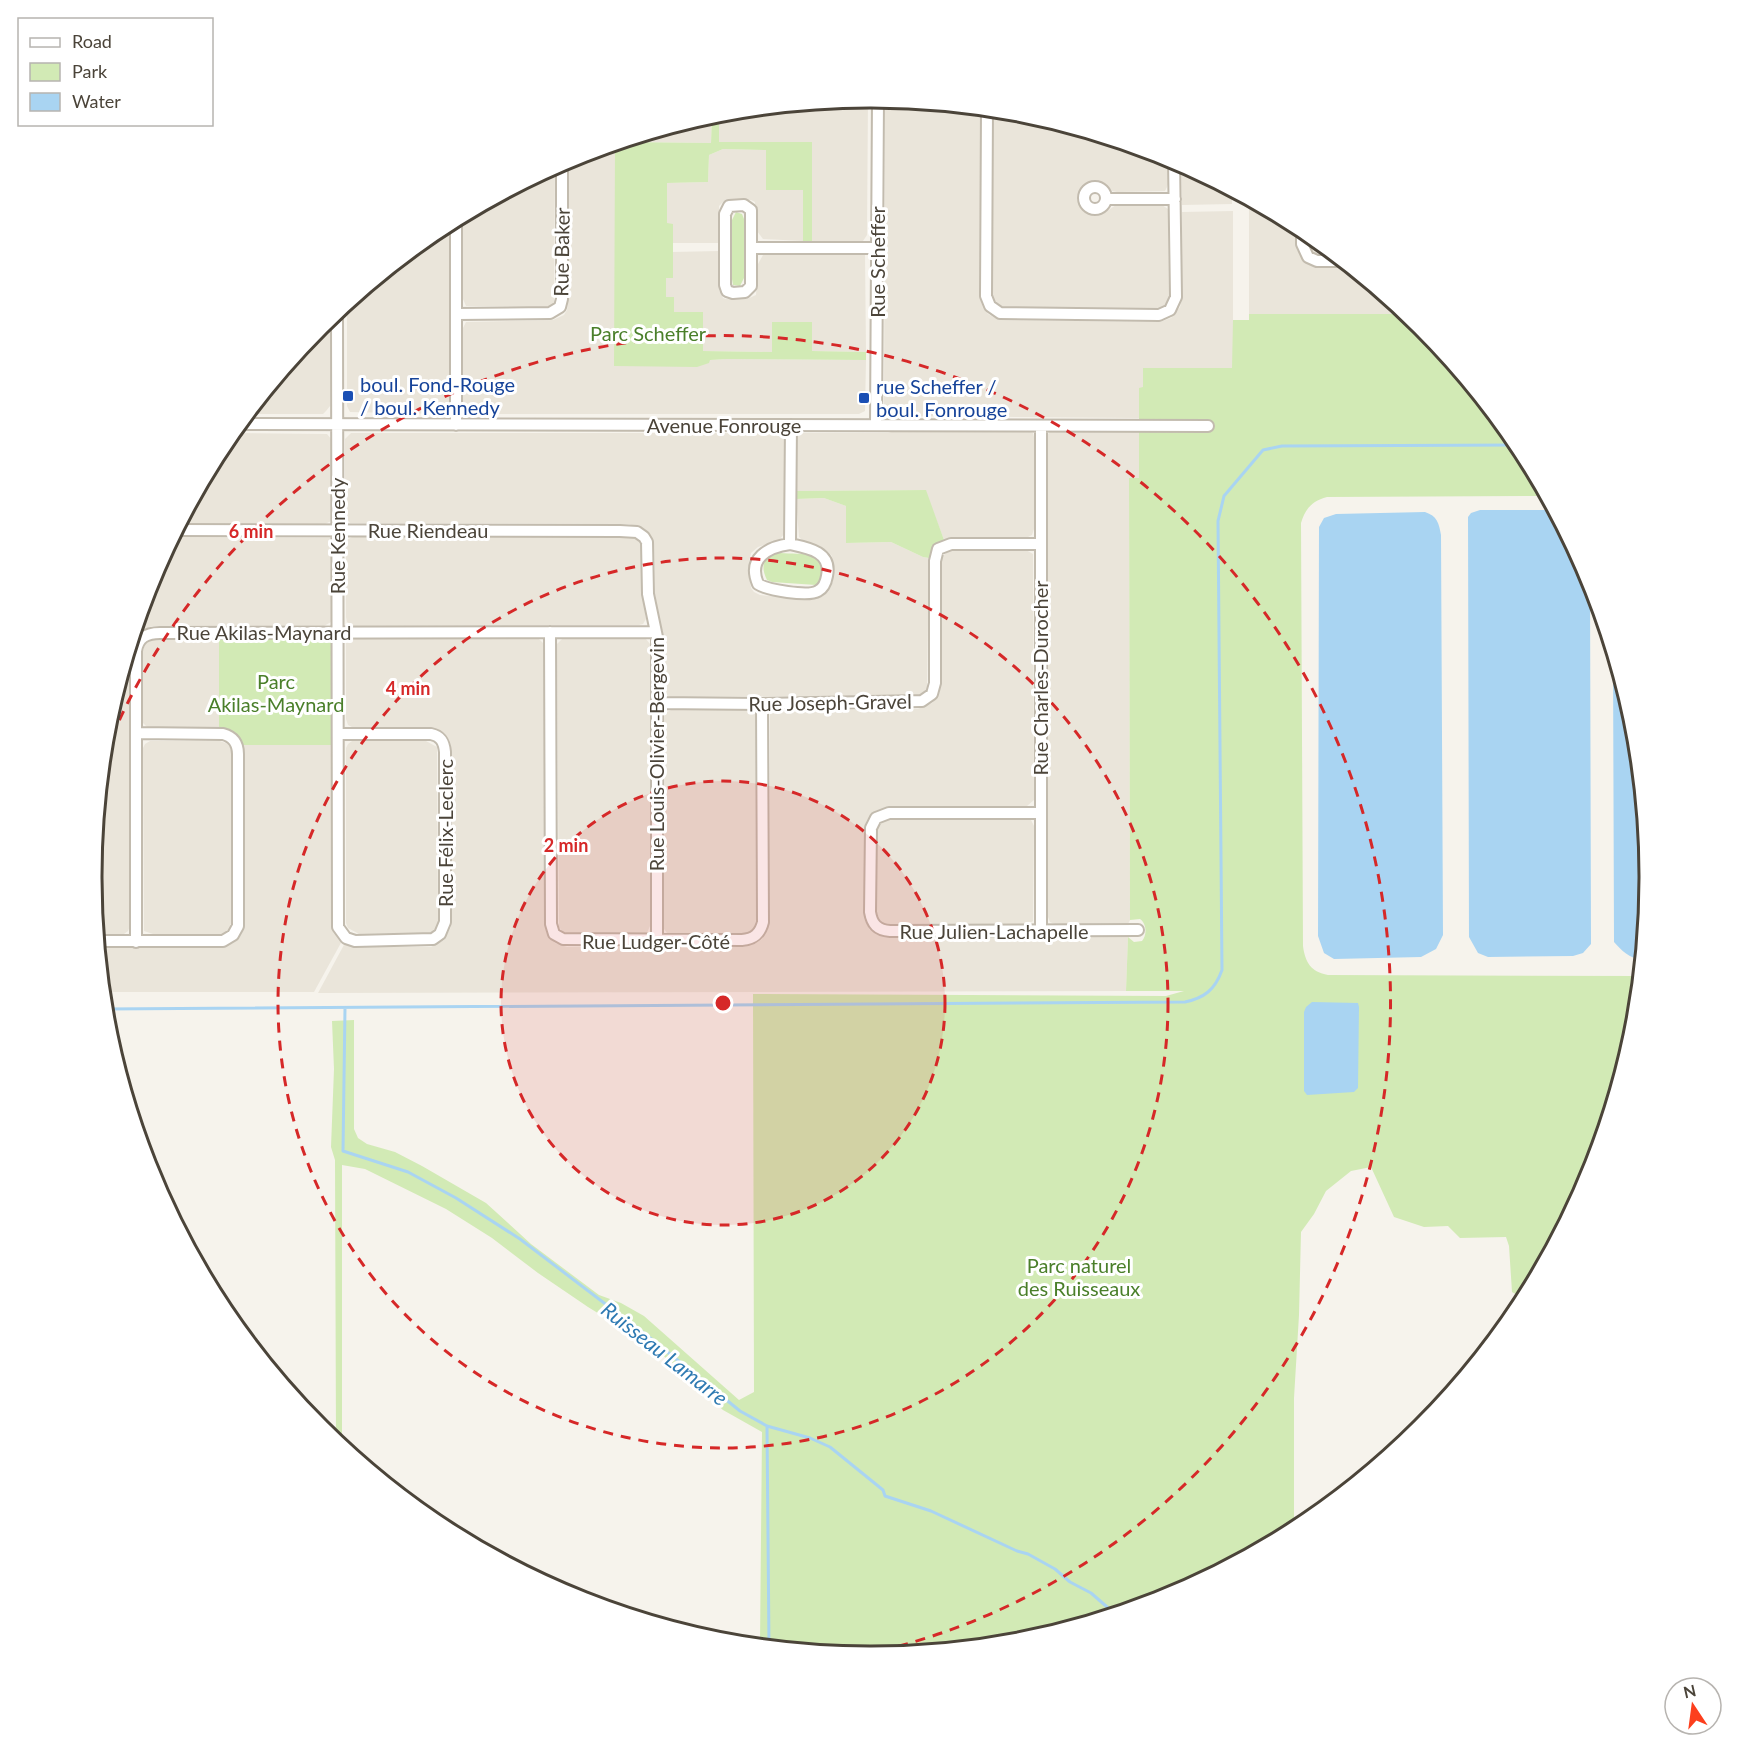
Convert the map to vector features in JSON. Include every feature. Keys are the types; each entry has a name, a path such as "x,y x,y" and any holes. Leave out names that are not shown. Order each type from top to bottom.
{"street":[{"name":"Rue Scheffer","path":"876,424 878,108"},
{"path":"987,118 986,290 990,306 1004,314 1159,315 1170,310 1176,297 1174,171"},
{"name":"Rue Baker","path":"457,314 550,313 560,307 562,299 562,174"},
{"path":"1106,199 1175,199"},
{"path":"744,205 750,208 751,248 750,289 741,293 729,292 725,285 724,269 725,214 729,206 744,205"},
{"path":"456,230 456,425"},
{"path":"1302,242 1308,257 1317,261 1330,261"},
{"path":"751,248 877,248"},
{"name":"Rue Kennedy","path":"338,324 337,923 339,930 346,938"},
{"name":"Avenue Fonrouge","path":"250,424 1208,426"},
{"path":"790,425 790,544"},
{"name":"Rue Charles-Durocher","path":"1041,426 1041,930"},
{"name":"Rue Riendeau","path":"185,530 634,531 642,535"},
{"name":"Rue Louis-Olivier-Bergevin","path":"642,535 648,545 648,594 656,632 657,940"},
{"path":"790,544 817,551 826,558 827,577 824,585 818,591 806,593 768,588 758,584 756,568 761,555 772,548 790,544"},
{"name":"Rue Joseph-Gravel","path":"657,703 912,702 926,699 932,694 935,683 935,561 938,549 951,544 1041,544"},
{"name":"Rue Ludger-Côté","path":"550,632 551,927 557,936 566,940 746,940 760,931 763,922 762,704"},
{"name":"Rue Akilas-Maynard","path":"139,642 145,636 160,633 656,632"},
{"name":"Rue Akilas-Maynard","path":"136,652 136,942"},
{"path":"105,941 223,941 233,935 238,926 238,754 236,743 223,734 136,734"},
{"name":"Rue Félix-Leclerc","path":"338,734 431,734 442,740 445,752 445,922 443,930 437,937 429,940 359,942 346,938"},
{"name":"Rue Julien-Lachapelle","path":"1040,813 894,813 879,816 871,825 870,912 874,924 885,930 1138,930"}],"shaded area":[{"path":"868,108 867,235 863,241 812,241 812,142 718,142 719,124 721,123 770,115"},
{"path":"885,109 981,117 979,295 983,308 999,320 1160,322 1171,318 1180,307 1182,299 1182,212 1233,211 1233,368 1143,368 1143,388 1139,388 1139,418 892,416 886,414 884,406"},
{"path":"993,119 1069,135 1118,149 1168,168 1168,185 1165,191 1117,192 1112,191 1103,183 1092,181 1081,188 1077,199 1084,212 1094,216 1101,215 1116,205 1162,205 1168,209 1169,297 1165,306 1157,309 1005,308 995,303 992,292"},
{"path":"712,125 711,143 647,142"},
{"path":"723,149 766,150 803,190 803,241 763,239 757,231 755,202 726,199 719,206 719,243 673,243 673,224 667,224 667,183 708,182 709,155"},
{"path":"615,152 615,366 727,359 866,360 865,411 859,414 469,414 463,410 463,328 466,322 553,320 564,315 569,296 569,170"},
{"path":"1181,175 1232,199 1232,204 1182,205"},
{"path":"555,177 554,304 546,307 466,306 463,299 463,226 486,211"},
{"path":"1249,208 1296,237 1297,250 1308,264 1317,267 1338,267 1393,314 1249,314"},
{"path":"450,234 450,409 441,414 350,412 347,406 347,315 403,267"},
{"path":"719,251 719,290 726,299 747,299 756,295 758,264 763,255 865,254 866,352 812,351 811,322 773,322 772,352 702,351 666,297 666,278 673,278 672,252"},
{"path":"330,331 330,406 323,414 257,414 293,370"},
{"path":"900,429 1029,431 1033,433 1034,529 1032,535 944,540 925,490 796,491 797,436 799,433 888,433"},
{"path":"1050,431 1139,431 1139,478 1129,478 1130,920 1128,924 1055,924 1050,922 1048,917 1047,436"},
{"path":"244,433 327,434 332,440 332,516 331,521 325,524 188,524 205,493"},
{"path":"351,433 780,433 784,437 784,534 779,540 758,547 751,553 749,562 751,588 760,595 811,600 829,591 833,581 832,556 826,550 803,541 799,537 796,499 824,498 846,506 846,543 891,542 929,558 927,689 919,696 669,697 663,688 663,641 655,594 654,545 646,530 629,524 350,523 345,516 345,439"},
{"path":"181,537 330,538 332,542 331,622 324,626 152,626 143,630 160,583"},
{"path":"352,537 633,537 641,547 642,592 646,619 643,624 639,625 354,626 347,622 346,617 346,545 347,540"},
{"path":"953,550 1026,550 1033,554 1034,800 1027,806 888,807 875,811 867,820 864,828 864,919 870,930 885,937 1128,937 1126,991 318,993 345,943 356,947 431,947 444,940 451,927 450,744 444,735 431,728 352,727 348,725 346,719 346,643 350,639 539,639 544,649 544,921 547,933 555,943 567,947 744,947 761,940 767,931 769,922 770,713 777,710 918,709 932,703 939,695 941,683 941,563 942,557"},
{"path":"563,638 640,638 646,639 650,644 650,926 647,933 570,934 563,932 559,927 557,644"},
{"path":"153,639 219,639 219,728 155,728 147,727 143,723 143,651 145,644"},
{"path":"130,672 130,926 124,934 105,935 102,877 109,777 117,727"},
{"path":"671,710 748,710 755,714 756,920 753,930 748,933 672,934 667,933 664,929 663,720 665,713"},
{"path":"150,741 220,741 228,744 231,749 231,924 228,931 222,934 153,934 144,931 143,748"},
{"path":"352,741 426,741 437,747 438,922 437,928 431,933 359,934 348,928 346,923 346,748"},
{"path":"243,745 333,745 335,932 342,941 314,992 111,992 106,947 221,947 233,943 241,935 245,924"},
{"path":"888,819 1031,820 1034,826 1033,921 1028,924 882,923 876,912 877,829 882,822"}],"green space":[{"name":"Parc Scheffer","path":"719,123 719,142 812,142 812,241 803,241 803,190 766,190 766,150 723,149 709,155 708,182 667,183 667,223 673,224 673,278 666,278 666,297 674,297 674,312 703,312 703,351 772,352 772,322 812,322 812,351 866,352 866,360 727,359 710,360 709,363 697,367 614,366 615,152 647,142 711,143 712,125"},
{"path":"736,212 742,214 744,219 744,278 740,286 733,285 732,279 732,220"},
{"name":"Parc naturel des Ruisseaux","path":"1249,314 1393,314 1448,370 1480,409 1538,496 1327,497 1310,506 1301,523 1303,946 1305,957 1310,965 1322,974 1328,975 1632,976 1613,1076 1581,1171 1560,1217 1515,1294 1512,1292 1509,1246 1506,1237 1460,1238 1448,1226 1424,1227 1394,1217 1371,1167 1351,1171 1326,1191 1301,1232 1294,1398 1294,1518 1255,1543 1210,1566 1118,1605 1020,1631 971,1639 870,1646 820,1644 760,1637 762,1432 723,1410 656,1349 588,1307 492,1238 446,1209 365,1169 342,1165 342,1434 336,1428 335,1160 331,1147 334,1069 332,1021 354,1020 354,1129 358,1138 367,1144 395,1152 486,1203 531,1244 599,1295 621,1303 644,1316 739,1400 754,1392 753,994 1166,996 1184,991 1126,991 1128,937 1134,942 1142,941 1146,930 1140,919 1130,920 1129,478 1139,478 1139,388 1143,387 1143,368 1232,368 1233,320 1249,320"},
{"path":"926,490 944,540 934,547 929,558 891,542 846,543 846,506 824,498 796,499 796,491"},
{"path":"780,553 806,554 818,559 822,572 821,583 816,585 767,580 765,562 771,556"},
{"name":"Parc Akilas-Maynard","path":"219,639 320,639 331,642 333,649 333,745 243,745 235,733 219,728"}],"water":[{"path":"1480,510 1545,510 1560,537 1590,608 1591,944 1583,953 1573,956 1488,957 1478,953 1469,937 1468,517 1471,513"},
{"path":"1425,512 1437,520 1441,535 1443,935 1436,949 1421,957 1334,959 1324,953 1318,936 1319,527 1324,518 1336,514"},
{"path":"1613,678 1624,727 1637,827 1639,877 1634,958 1614,942"},
{"path":"1312,1002 1358,1003 1358,1088 1354,1092 1307,1095 1304,1091 1304,1012"}],"waterway":[{"path":"114,1009 1185,1002 1198,998 1212,988 1222,970 1218,521 1224,496 1263,450 1282,446 1506,445"},
{"name":"Ruisseau Lamarre","path":"345,1008 343,1151 408,1172 456,1198 520,1239 654,1341 740,1411 767,1426 810,1438 830,1447 883,1490 885,1496 931,1511 1028,1554 1091,1593 1108,1608"},
{"path":"767,1426 769,1639"}],"place":[{"name":"boul. Fond-Rouge / boul. Kennedy","path":"348,396"},
{"name":"rue Scheffer / boul. Fonrouge","path":"864,398"}]}
